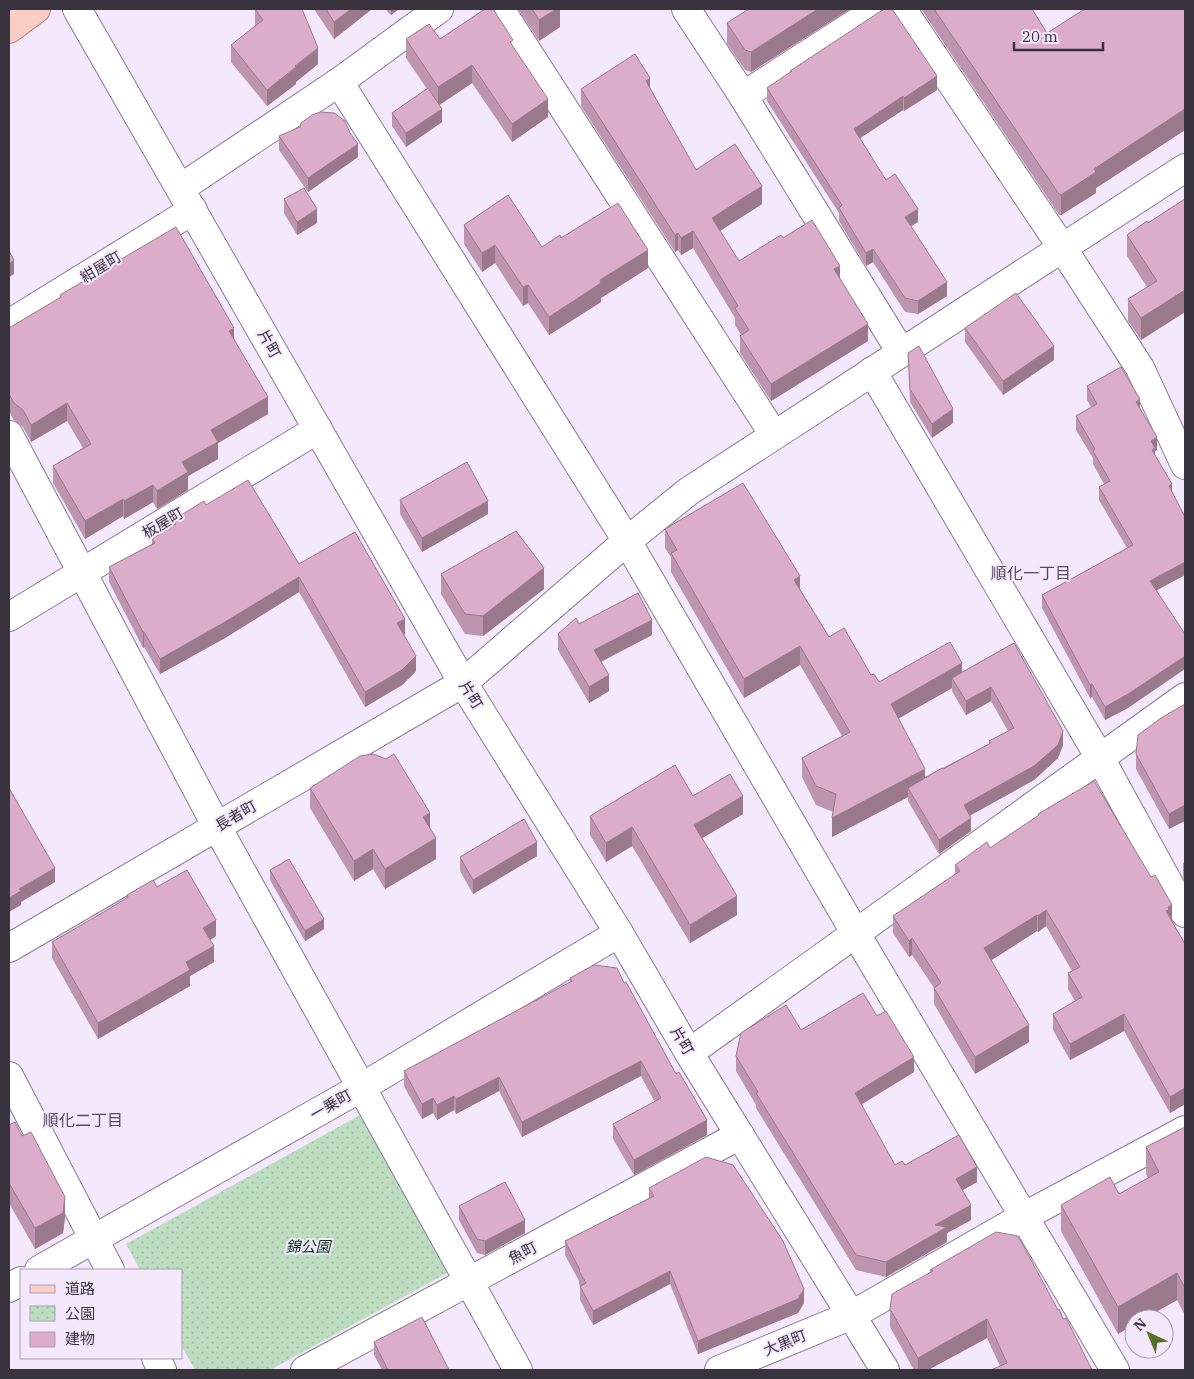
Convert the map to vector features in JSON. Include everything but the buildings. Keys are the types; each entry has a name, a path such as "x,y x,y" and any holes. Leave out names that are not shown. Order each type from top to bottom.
{"main road":[{"path":"9,29 36,9"}],"street":[{"name":"片町","path":"77,9 463,683 619,933 688,1053 885,1370"},
{"name":"紺屋町","path":"9,324 187,199 339,82 439,9"},
{"path":"500,9 774,435"},
{"path":"686,9 743,96 901,352"},
{"path":"743,96 878,9"},
{"path":"902,9 1063,249 1140,368 1185,465"},
{"path":"339,82 627,541 856,934 1114,1370"},
{"name":"長者町","path":"9,948 463,683 627,541 690,491 1185,168"},
{"path":"872,371 1100,758 1185,913"},
{"name":"板屋町","path":"9,617 318,429"},
{"path":"9,435 217,827 518,1370"},
{"path":"688,1053 1185,697"},
{"name":"一乗町","path":"41,1269 362,1087 619,933"},
{"path":"9,1076 109,1269"},
{"name":"大黒町","path":"719,1370 852,1315 1023,1217 1185,1130"},
{"name":"魚町","path":"305,1370 740,1135"},
{"path":"9,1288 20,1282"}],"green space":[{"name":"錦公園","path":"362,1114 449,1272 270,1370 195,1370 182,1347 182,1269 139,1269 126,1244"}],"district":[{"name":"順化一丁目","path":"1031,573"},
{"name":"順化二丁目","path":"83,1120"}]}
